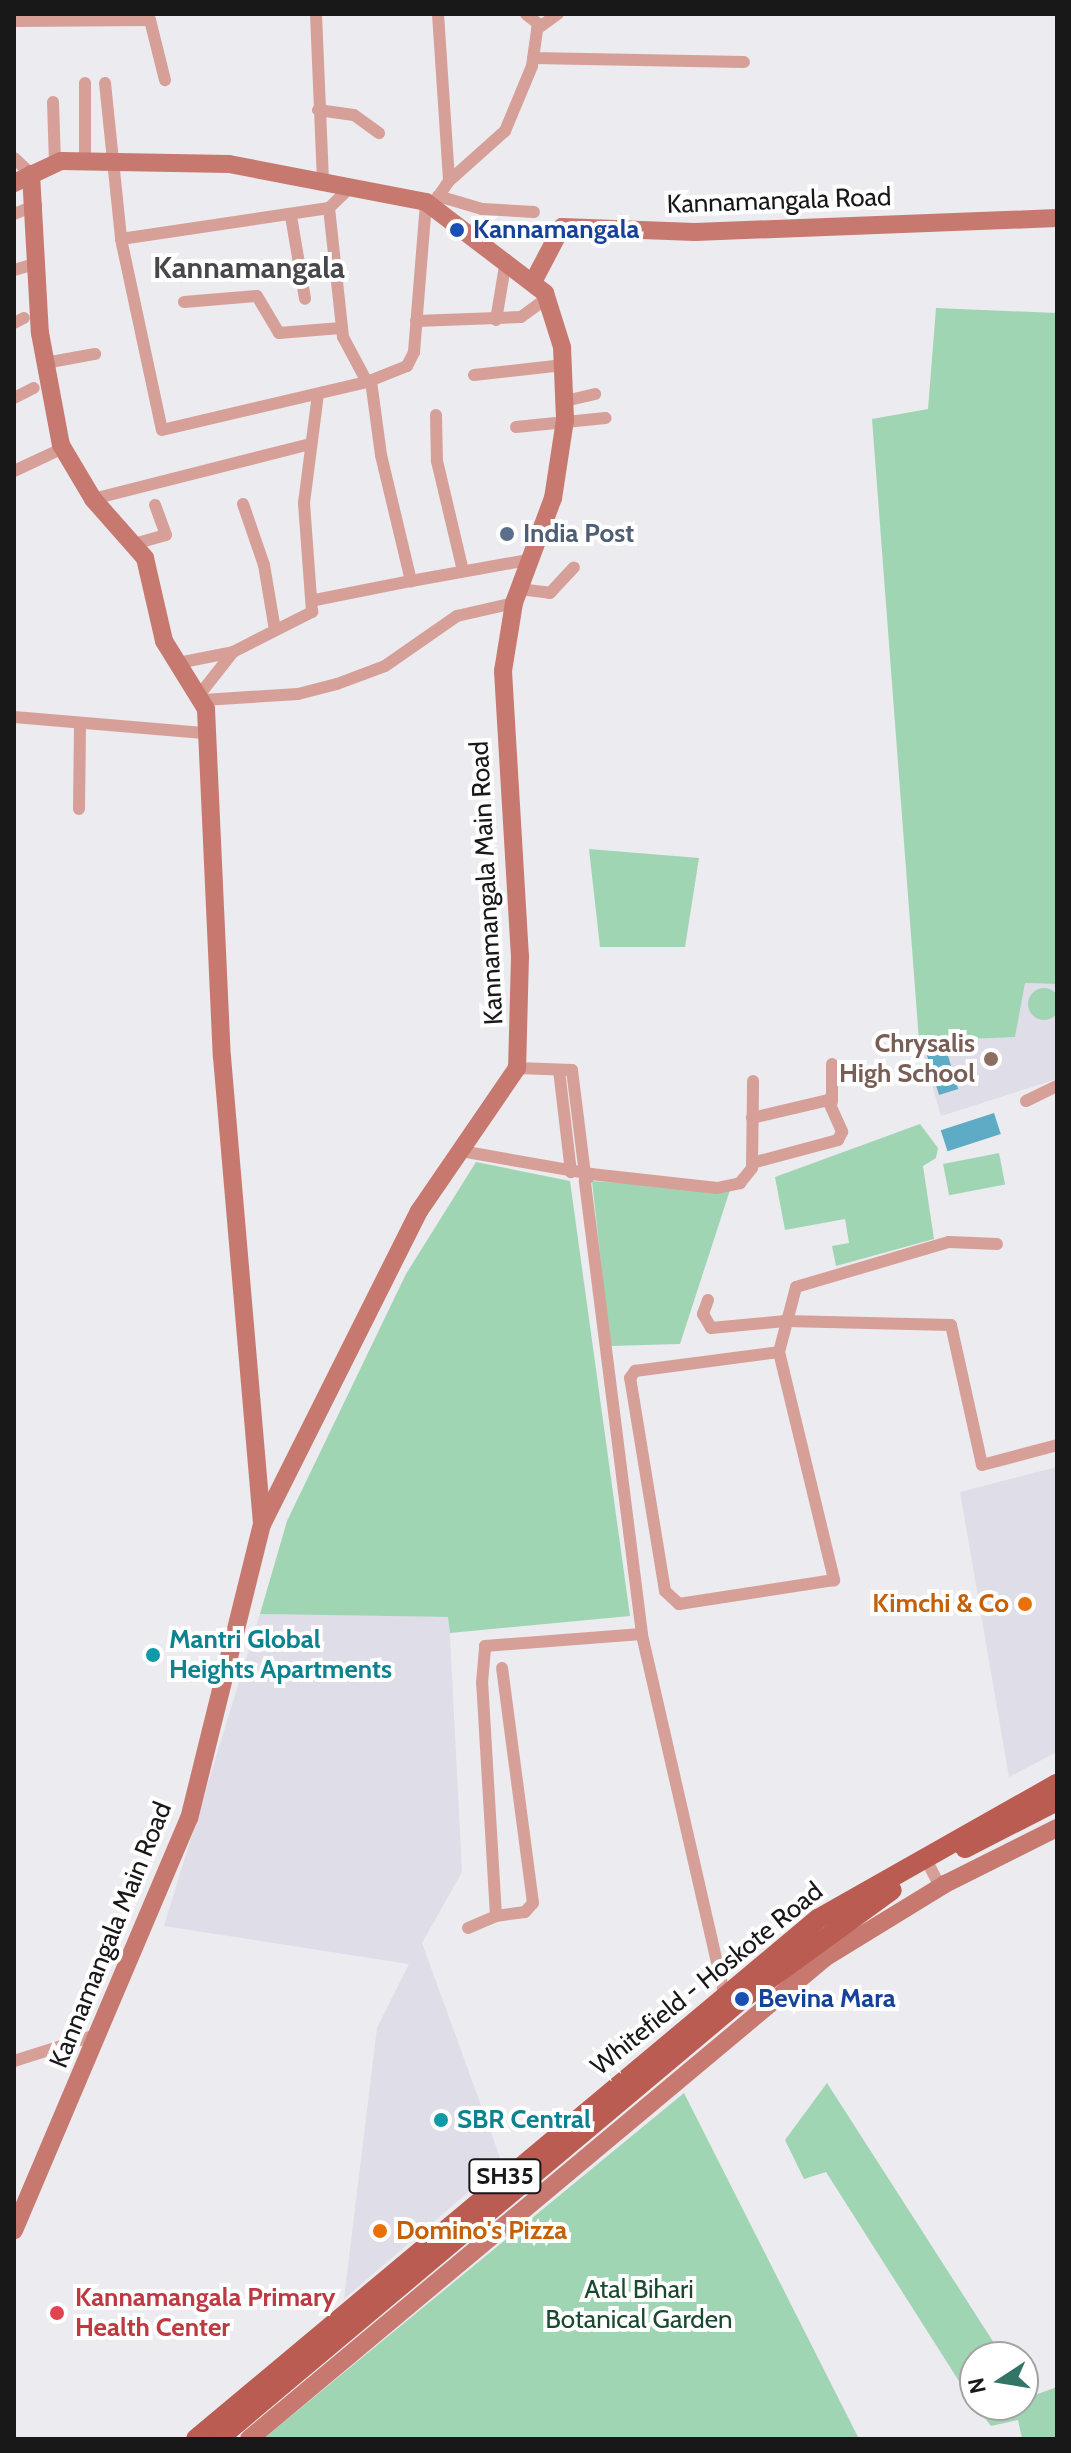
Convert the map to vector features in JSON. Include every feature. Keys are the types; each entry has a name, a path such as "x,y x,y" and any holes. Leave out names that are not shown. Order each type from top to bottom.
{"main road":[{"name":"Whitefield - Hoskote Road","path":"196,2439 724,1993 818,1919 1057,1784"},
{"name":"Whitefield - Hoskote Road","path":"218,2439 752,1991 930,1867 1057,1801"}],"street":[{"path":"316,14 323,180"},
{"path":"438,14 449,181"},
{"path":"526,14 541,26"},
{"path":"105,83 111,166 121,239 162,430 369,382 407,366 432,201 449,181 505,131 533,58 541,26 556,15"},
{"path":"14,21 150,20 165,80"},
{"path":"533,58 744,62"},
{"path":"85,83 85,162"},
{"path":"53,102 55,162"},
{"path":"318,110 354,115 379,133"},
{"path":"14,158 36,205 45,363 63,448 93,499 145,558 164,641 202,697 222,1057 262,1524"},
{"name":"Kannamangala Main Road","path":"14,2230 100,2034 189,1818 262,1524 402,1242 517,1068 520,956 503,671 516,596 553,498 565,401 563,365 547,298 534,280 432,201 349,189 323,180 229,164 111,166 55,162 22,178"},
{"path":"121,239 329,208 349,189"},
{"path":"432,201 482,209 534,212"},
{"path":"14,214 36,205"},
{"path":"329,208 341,328 369,382 381,455 411,581"},
{"path":"291,216 305,299"},
{"name":"Kannamangala Road","path":"534,280 562,227 695,232 1057,218"},
{"path":"496,320 506,260"},
{"path":"14,270 38,263"},
{"path":"184,302 257,296 279,333 341,328"},
{"path":"416,321 521,317 547,298"},
{"path":"45,363 95,354"},
{"path":"474,375 563,365"},
{"path":"14,398 34,388"},
{"path":"178,663 233,652 275,630 309,617 315,600 304,503 307,445 318,394"},
{"path":"565,401 595,394"},
{"path":"436,415 438,470 463,571"},
{"path":"516,427 564,426 606,418"},
{"path":"93,499 307,445"},
{"path":"14,471 63,448"},
{"path":"243,504 264,565 275,630"},
{"path":"134,544 166,535 155,505"},
{"path":"315,600 528,560"},
{"path":"202,697 298,694 337,684 385,666 457,616 516,596 550,593 574,567"},
{"path":"202,697 233,652"},
{"path":"14,717 206,733"},
{"path":"79,809 80,724"},
{"path":"752,1163 841,1137 832,1102 832,1064"},
{"path":"517,1068 573,1072 588,1174 585,1187 642,1634 724,1993"},
{"path":"559,1070 571,1172"},
{"path":"461,1151 571,1172 723,1189 746,1179 752,1163 753,1081"},
{"path":"1026,1101 1057,1086"},
{"path":"752,1118 832,1102"},
{"path":"779,1352 644,1365 630,1378 665,1591 679,1604 834,1580 779,1352 796,1287 964,1239 997,1244"},
{"path":"708,1300 703,1314 711,1328 786,1321 951,1325 982,1465 1057,1445"},
{"path":"468,1928 489,1925 496,1916 482,1683 485,1646 642,1634"},
{"path":"496,1916 525,1912 533,1903 502,1668"},
{"path":"249,2439 826,1957 940,1887 1057,1828"},
{"path":"930,1867 940,1887"},
{"path":"14,2061 100,2034"}],"shaded area":[{"name":"Chrysalis High School","path":"1025,983 1057,984 1057,1079 941,1116 919,1039"},
{"path":"1057,1467 1057,1752 1009,1777 960,1492"},
{"path":"260,1614 449,1617 462,1872 422,1943 502,2163 344,2299 377,2028 409,1964 164,1926"}],"green space":[{"path":"936,308 1057,313 1057,984 1025,983 1015,1037 919,1041 872,419 928,409"},
{"path":"589,849 699,858 685,947 600,947"},
{"path":"1044,988 1055,993 1060,1004 1055,1015 1044,1020 1033,1015 1028,1004 1033,993"},
{"path":"920,1124 938,1148 936,1158 923,1166 934,1239 836,1266 832,1246 849,1243 845,1219 785,1230 775,1177"},
{"path":"999,1153 1005,1184 949,1195 943,1164"},
{"path":"476,1162 570,1181 630,1616 450,1633 448,1617 260,1614 287,1521 406,1274"},
{"path":"592,1181 730,1190 680,1344 610,1346"},
{"path":"827,2083 993,2341 959,2341 959,2381 826,2172 804,2179 785,2140"},
{"name":"Atal Bihari Botanical Garden","path":"684,2093 859,2439 263,2439"},
{"path":"1057,2387 1057,2439 1022,2439 1018,2421 1039,2421 1039,2393"},
{"path":"987,2421 1014,2421 991,2426"}],"water":[{"path":"945,1046 958,1089 939,1095 926,1052"},
{"path":"994,1113 1001,1134 948,1151 941,1130"}],"place":[{"name":"Kannamangala","path":"457,230"},
{"name":"India Post","path":"507,534"},
{"name":"Chrysalis High School","path":"991,1059"},
{"name":"Kimchi & Co","path":"1025,1604"},
{"name":"Mantri Global Heights Apartments","path":"153,1655"},
{"name":"Bevina Mara","path":"742,1999"},
{"name":"SBR Central","path":"441,2120"},
{"name":"Domino's Pizza","path":"380,2231"},
{"name":"Kannamangala Primary Health Center","path":"57,2313"}],"district":[{"name":"Kannamangala","path":"249,268"}]}
